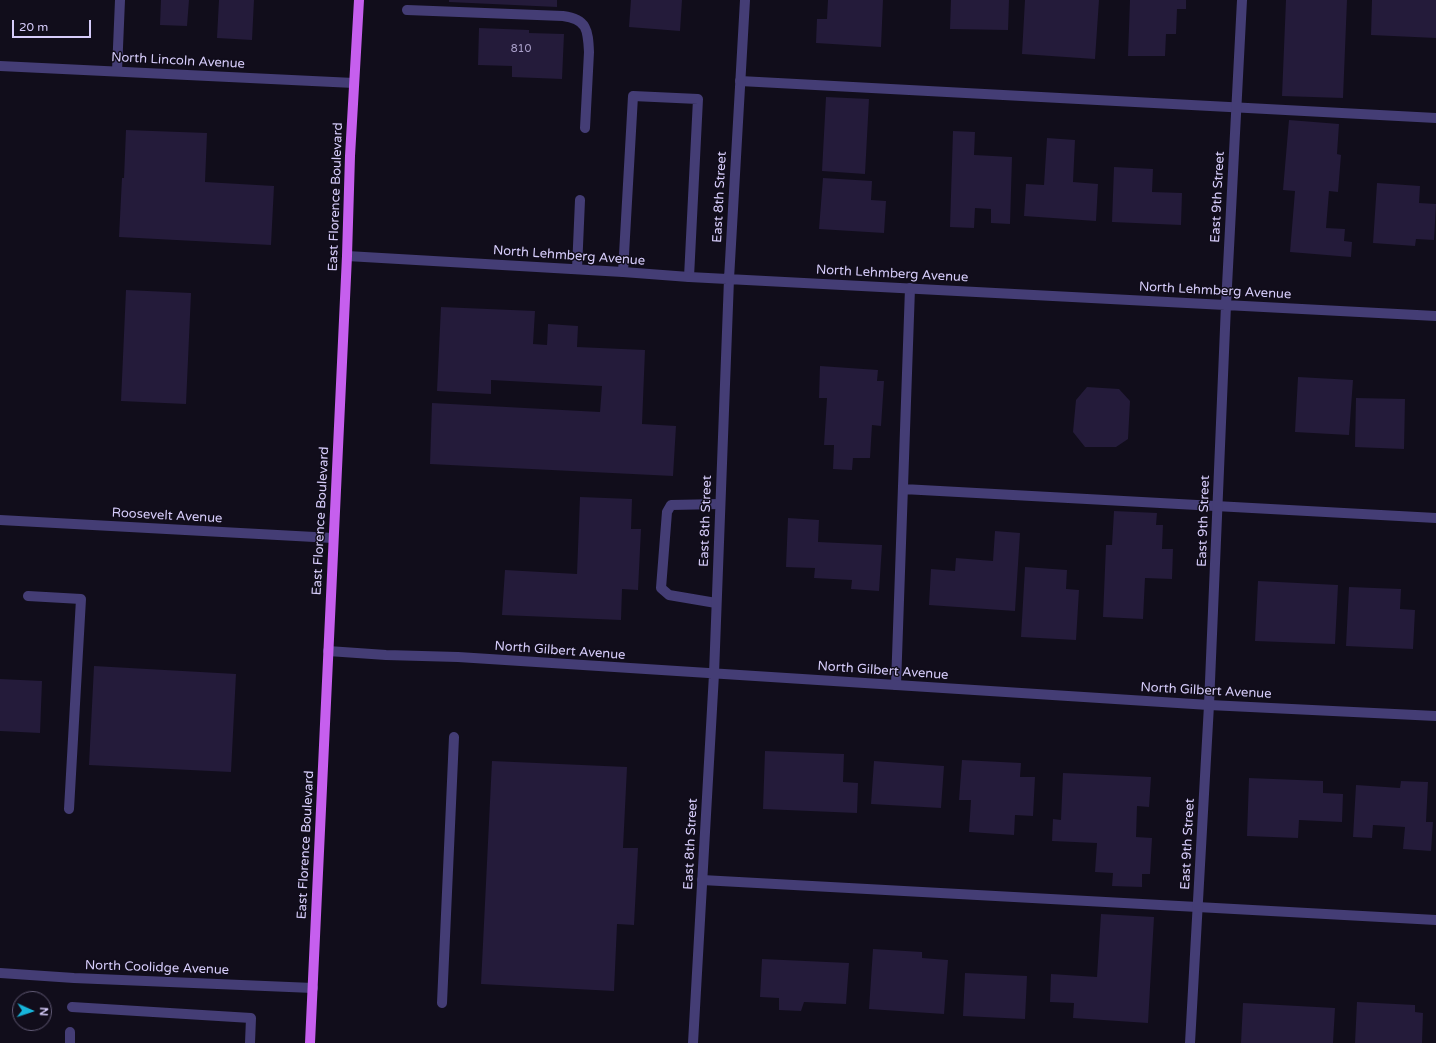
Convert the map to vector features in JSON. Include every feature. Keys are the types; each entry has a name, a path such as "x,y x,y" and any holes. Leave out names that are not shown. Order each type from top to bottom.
{"main road":[{"name":"East Florence Boulevard","path":"310,1043 359,0"}],"street":[{"path":"117,71 120,0"},
{"name":"East 8th Street","path":"693,1043 714,674 728,279 745,0"},
{"name":"East 9th Street","path":"1190,1043 1209,705 1226,305 1242,0"},
{"path":"407,10 574,17 585,25 589,40 585,128"},
{"name":"North Lincoln Avenue","path":"0,66 354,83"},
{"path":"740,80 1436,118"},
{"path":"623,272 633,96 698,99 689,277"},
{"path":"577,269 580,200"},
{"name":"North Lehmberg Avenue","path":"347,256 689,277 1436,316"},
{"path":"896,685 910,288"},
{"path":"903,490 1436,518"},
{"path":"716,603 669,595 661,588 667,512 671,505 720,504"},
{"name":"Roosevelt Avenue","path":"0,520 333,538"},
{"path":"28,596 81,600 69,809"},
{"name":"North Gilbert Avenue","path":"328,651 386,655 458,657 1209,705 1436,716"},
{"path":"442,1003 454,737"},
{"path":"702,880 1436,920"},
{"name":"North Coolidge Avenue","path":"0,973 74,978 313,988"},
{"path":"72,1007 251,1018 250,1043"},
{"path":"70,1032 70,1043"}],"building":[{"path":"161,0 189,0 187,26 160,25"},
{"path":"219,0 254,0 252,40 217,38"},
{"path":"449,0 557,0 557,7 449,2"},
{"path":"631,0 682,0 680,31 629,27"},
{"path":"828,0 883,0 881,47 816,43 817,19 827,19"},
{"path":"951,0 1009,0 1008,30 950,29"},
{"path":"1025,0 1099,0 1095,59 1022,54"},
{"path":"1130,0 1186,0 1186,9 1177,9 1176,34 1166,34 1165,56 1128,56"},
{"path":"1286,0 1347,0 1343,98 1282,96"},
{"path":"1372,0 1436,0 1436,38 1371,35"},
{"path":"479,28 529,30 529,33 564,34 562,79 512,77 512,66 478,65"},
{"path":"826,97 869,99 865,174 822,171"},
{"path":"1289,120 1339,124 1337,154 1341,155 1338,192 1329,191 1326,228 1345,229 1344,241 1352,242 1351,257 1290,252 1295,191 1283,190"},
{"path":"126,130 207,133 205,182 274,186 271,245 119,237"},
{"path":"953,131 975,132 974,155 1012,157 1010,224 991,223 991,209 975,208 974,228 950,227"},
{"path":"1047,138 1075,140 1073,182 1098,184 1096,221 1024,216 1026,184 1044,185"},
{"path":"1114,167 1153,169 1152,192 1182,193 1181,225 1112,222"},
{"path":"823,178 872,181 871,200 886,201 884,233 819,229"},
{"path":"1377,183 1420,186 1419,203 1436,204 1434,240 1416,239 1415,246 1373,243"},
{"path":"126,290 191,293 186,404 121,401"},
{"path":"441,307 535,311 533,344 547,345 548,324 578,326 577,347 645,350 642,424 676,426 673,476 430,464 432,403 600,412 602,386 491,380 491,394 437,391"},
{"path":"820,366 878,370 877,381 884,381 881,426 872,425 870,458 853,458 852,470 833,469 834,445 824,445 827,398 819,398"},
{"path":"1298,377 1353,380 1349,435 1295,432"},
{"path":"1087,387 1119,389 1130,401 1128,439 1116,447 1085,447 1073,432 1076,400"},
{"path":"1356,398 1405,399 1404,449 1355,447"},
{"path":"580,497 632,499 631,529 641,529 638,590 622,589 621,620 502,615 505,570 577,574"},
{"path":"1114,511 1157,513 1156,525 1163,525 1162,549 1173,549 1172,579 1145,578 1143,619 1103,617 1106,545 1112,545"},
{"path":"788,518 819,520 818,542 882,545 879,591 851,589 852,580 814,578 815,568 786,567"},
{"path":"995,531 1020,533 1015,611 929,605 931,569 955,571 956,558 993,561"},
{"path":"1025,567 1067,570 1066,589 1079,590 1076,640 1021,637"},
{"path":"1258,581 1338,585 1335,644 1255,641"},
{"path":"1349,587 1401,589 1400,609 1415,610 1413,649 1346,646"},
{"path":"94,666 236,674 231,772 89,765"},
{"path":"0,679 42,681 40,733 0,731"},
{"path":"765,751 844,754 843,782 858,783 857,813 763,809"},
{"path":"962,760 1021,763 1020,777 1035,777 1033,816 1015,815 1014,835 969,832 971,800 959,800"},
{"path":"492,761 627,767 623,848 638,848 634,925 617,924 614,991 481,984"},
{"path":"874,761 944,766 941,808 871,804"},
{"path":"1063,773 1151,777 1149,807 1137,806 1136,837 1152,838 1150,874 1142,874 1142,887 1112,886 1113,873 1095,872 1097,843 1052,841 1053,819 1061,820"},
{"path":"1249,778 1323,781 1323,793 1343,794 1342,822 1299,820 1298,838 1247,836"},
{"path":"1401,781 1428,782 1426,822 1433,822 1431,851 1403,849 1405,827 1373,825 1372,838 1353,837 1356,785 1400,788"},
{"path":"1101,914 1154,917 1148,1023 1073,1018 1074,1003 1050,1002 1051,974 1097,977"},
{"path":"873,949 922,952 922,958 948,960 944,1014 869,1009"},
{"path":"762,959 849,963 846,1004 804,1002 801,1011 779,1010 779,998 760,997"},
{"path":"965,973 1027,976 1025,1019 963,1016"},
{"path":"1357,1002 1415,1005 1415,1012 1423,1013 1422,1043 1355,1043"},
{"path":"1243,1003 1335,1008 1333,1043 1241,1043"}]}
